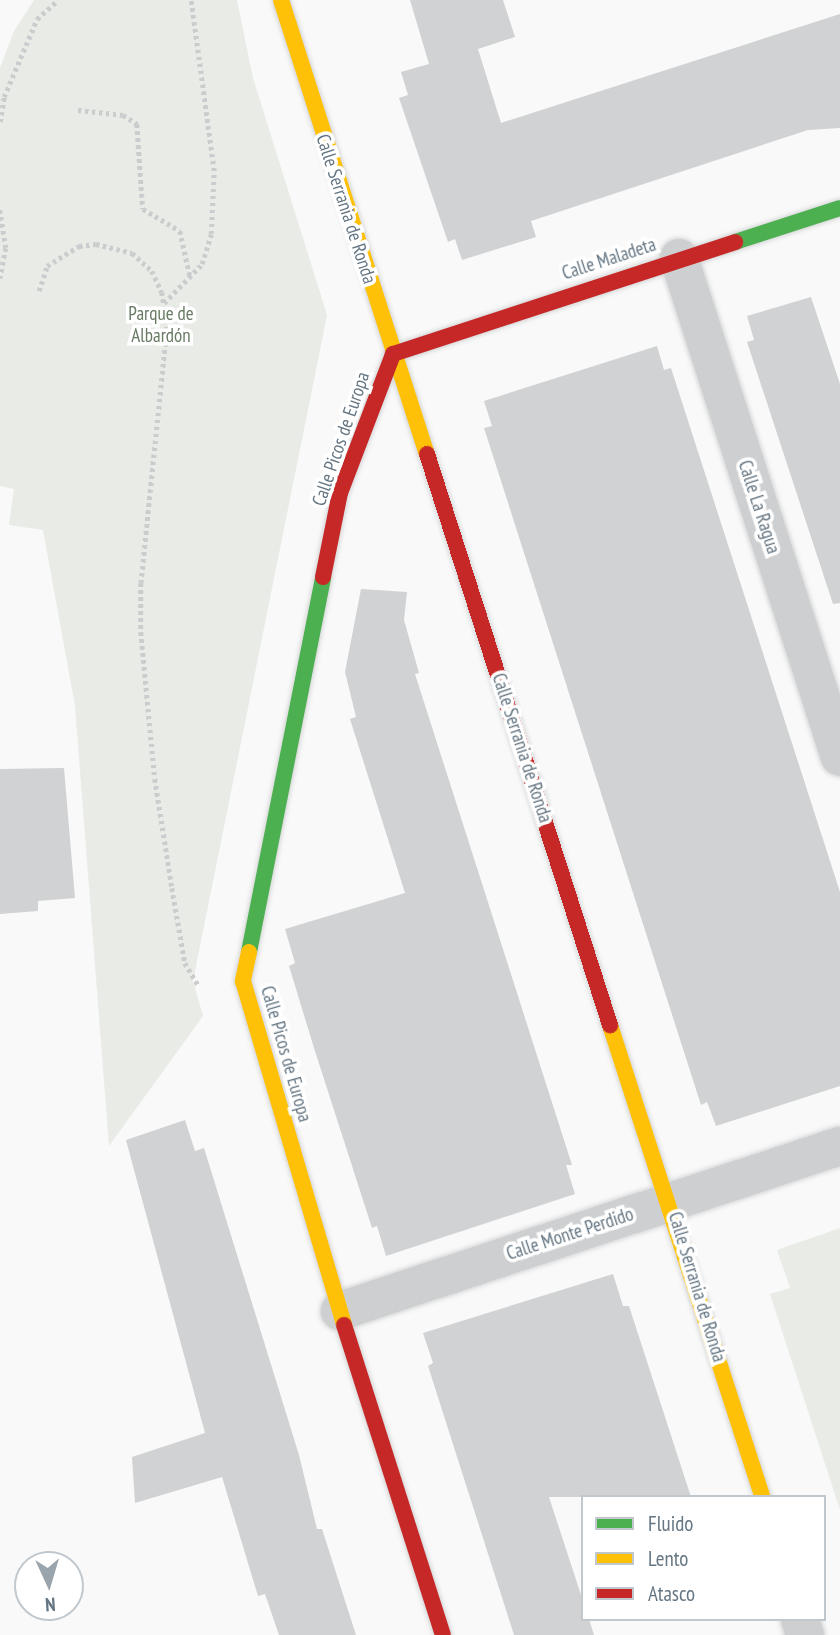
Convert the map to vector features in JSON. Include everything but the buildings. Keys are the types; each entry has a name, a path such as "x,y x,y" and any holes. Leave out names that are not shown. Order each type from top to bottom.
{"street":[{"name":"Calle Serrania de Ronda","path":"281,0 393,354 670,1201 761,1495"},
{"name":"Calle Maladeta","path":"393,354 679,258 840,208"},
{"name":"Calle La Ragua","path":"679,258 840,757"},
{"name":"Calle Picos de Europa","path":"393,354 340,493 243,981 340,1311 443,1635"},
{"name":"Calle Monte Perdido","path":"340,1311 840,1146"}],"path":[{"path":"0,122 4,97 37,19 58,0"},
{"path":"164,304 202,264 211,234 214,171 191,0"},
{"path":"78,110 122,115 137,124 143,209 180,232 190,276"},
{"path":"0,210 6,248 0,278"},
{"path":"39,291 47,266 79,246 96,244 132,253 152,271 164,304 167,329 141,583 141,632 155,779 185,963 193,981 206,993"}],"green space":[{"name":"Parque de Albardón","path":"34,0 237,0 253,78 327,315 193,981 203,1016 109,1146 75,706 43,530 9,525 14,489 0,486 0,68 14,31"},
{"path":"840,1228 840,1510 770,1294 790,1288 777,1250"}],"traffic: fast":[{"path":"735,242 840,208"},
{"path":"249,952 323,577"}],"traffic: slow":[{"path":"281,0 427,454"},
{"path":"249,952 243,981 344,1325"},
{"path":"610,1025 761,1495"}],"traffic: jam":[{"path":"323,577 340,493 393,354 735,242"},
{"path":"427,454 610,1025"},
{"path":"344,1325 443,1635"}]}
